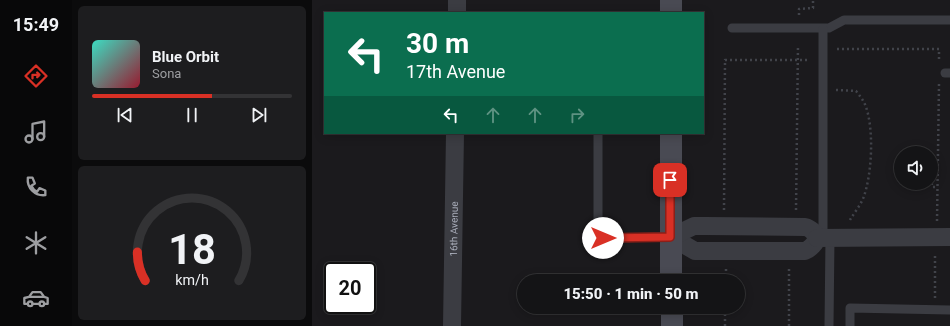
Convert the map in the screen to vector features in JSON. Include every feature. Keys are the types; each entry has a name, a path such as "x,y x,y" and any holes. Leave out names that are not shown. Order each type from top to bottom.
{"main road":[{"path":"671,0 671,12"},
{"path":"671,134 671,274"},
{"path":"672,314 672,326"}],"street":[{"path":"457,0 457,12"},
{"name":"16th Avenue","path":"452,326 455,134"},
{"path":"670,237 694,226 712,226 805,227 809,228 816,236 823,238 950,237"},
{"path":"670,237 695,251 805,251 809,249 816,241 823,238"}],"lane":[{"path":"732,28 823,29 830,28 844,20 950,20"},
{"path":"823,29 823,238 830,326"},
{"path":"598,134 598,233 603,238 670,237"},
{"path":"850,326 850,308 950,310"}],"path":[{"path":"799,20 799,8 813,8 813,0"},
{"path":"796,213 798,45"},
{"path":"837,55 837,49 939,50 939,65"},
{"path":"724,213 725,60 813,60"},
{"path":"938,187 945,76"},
{"path":"836,83 836,90 856,91 862,98 866,108 870,129 870,173 864,197 849,221"},
{"path":"937,224 938,190"},
{"path":"935,254 935,298"},
{"path":"726,264 726,274"},
{"path":"789,265 789,326"},
{"path":"725,314 725,326"}],"route":[{"path":"603,238 670,237 670,180"}]}
